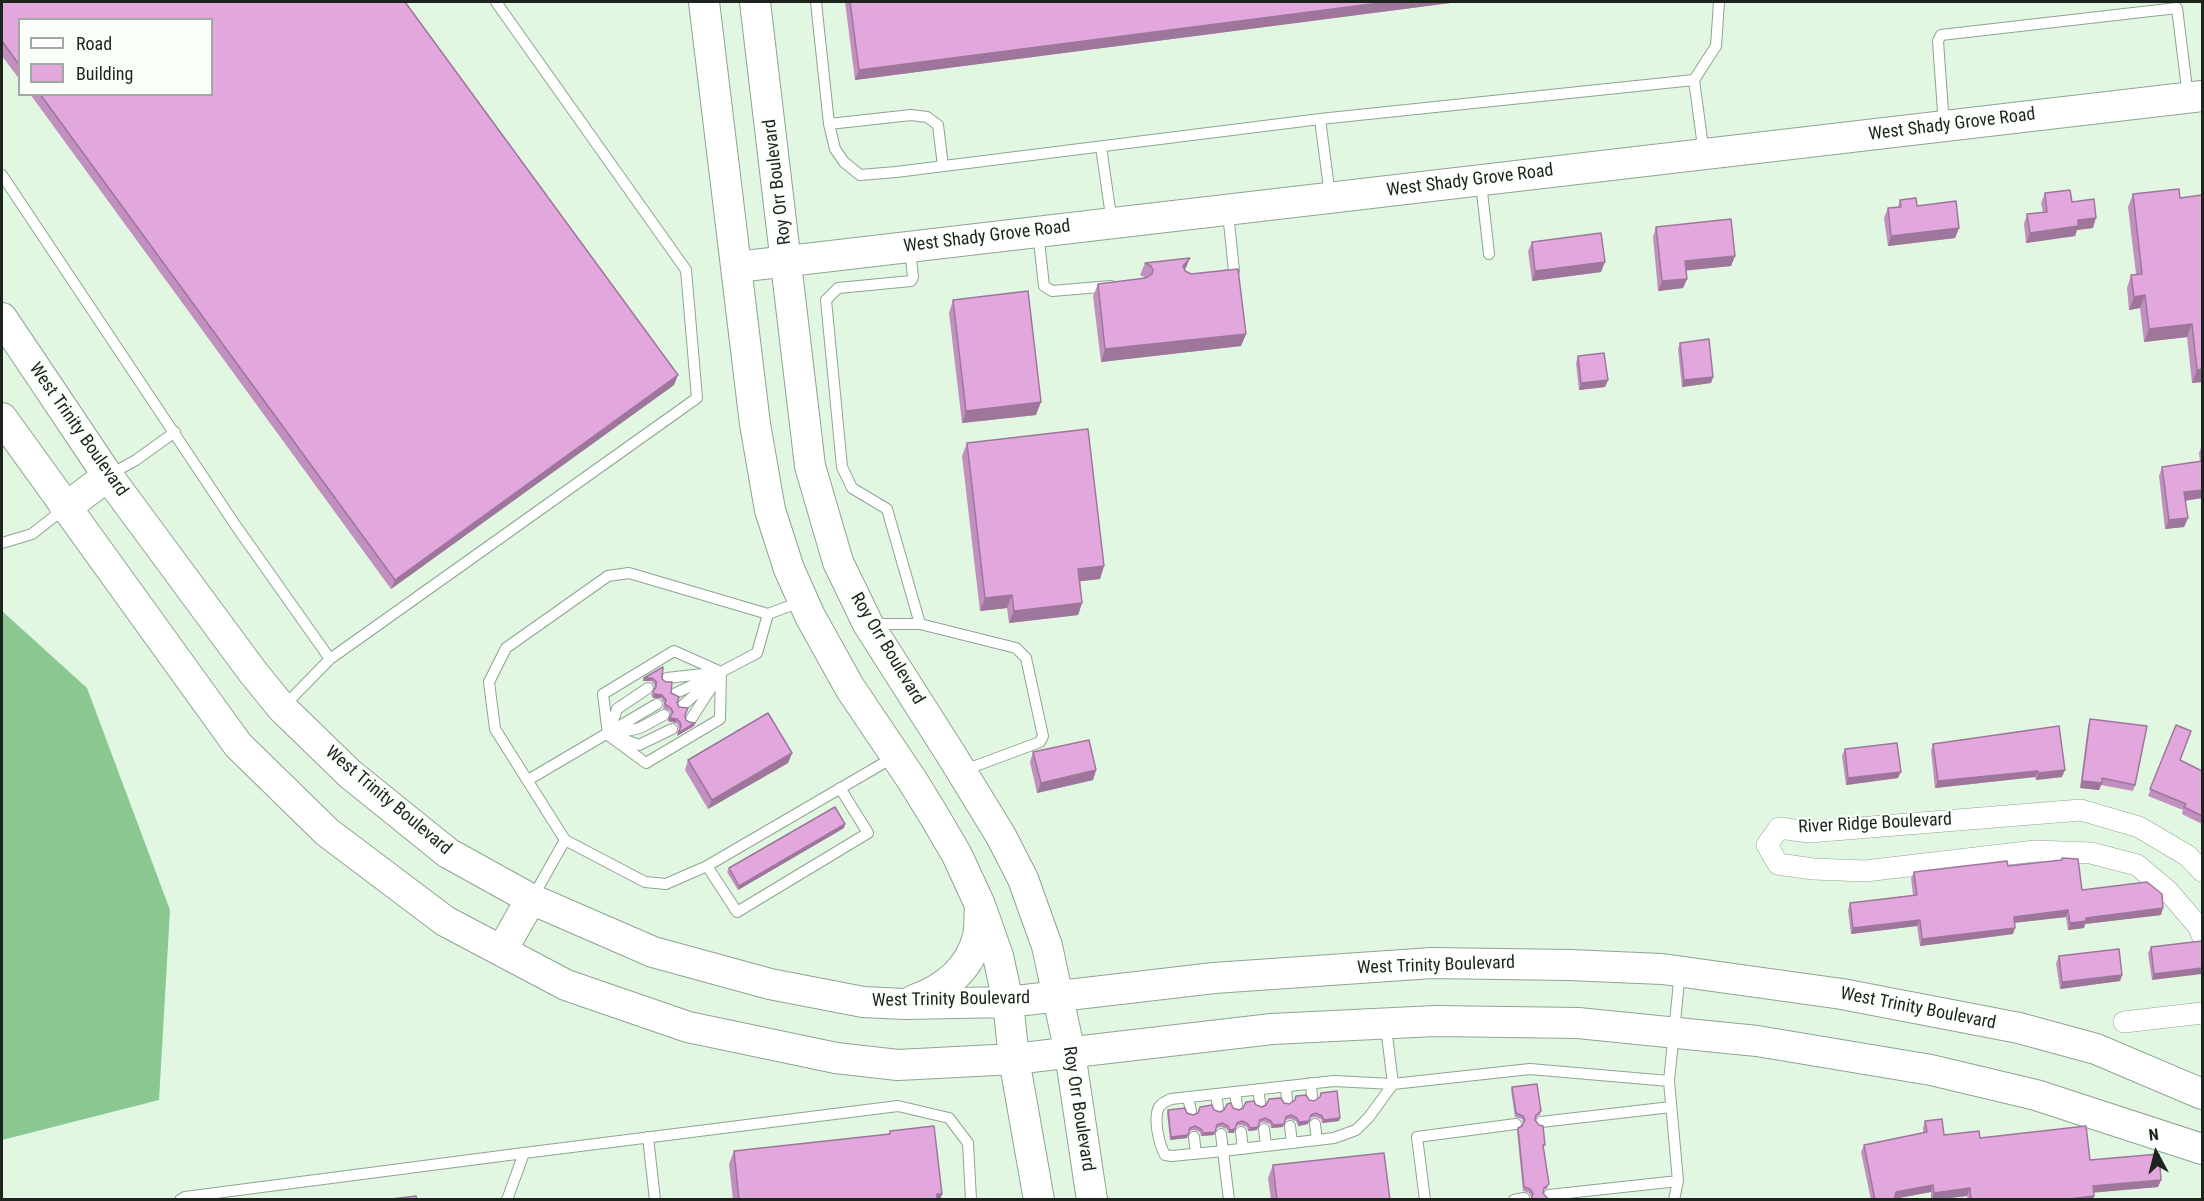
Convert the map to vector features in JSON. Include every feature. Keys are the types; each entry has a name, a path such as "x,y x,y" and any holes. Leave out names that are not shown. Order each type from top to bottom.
{"main road":[{"path":"704,2 755,424 770,510 789,569 803,601 850,688 912,780 957,855 980,904 998,956 1008,1002 1014,1059 1039,1200"},
{"name":"Roy Orr Boulevard","path":"755,2 810,466 838,562 868,624 1001,836 1023,879 1047,946 1070,1053 1092,1200"},
{"name":"West Shady Grove Road","path":"737,267 2195,97"},
{"name":"West Trinity Boulevard","path":"2,318 108,476 252,672 282,708 350,774 448,853 531,899 664,955 770,984 863,1002 905,1004 1008,1002 1214,978 1432,963 1569,965 1680,972 1842,994 2019,1028 2096,1049 2202,1094"},
{"path":"2,418 238,745 327,832 446,921 566,985 688,1027 836,1058 898,1065 1014,1059 1272,1029 1485,1020 1578,1023 1756,1041 1931,1070 2036,1095 2202,1149"},
{"path":"65,508 108,476"},
{"path":"502,950 531,899"},
{"path":"905,1004 932,993 954,979 968,958 978,936 980,904"}],"street":[{"name":"River Ridge Boulevard","path":"2202,872 2188,856 2139,827 2080,810 1809,832 1779,828 1767,845 1778,864 1865,871 2035,851 2091,852 2137,866 2168,891 2198,926 2202,935"},
{"path":"2124,1022 2202,1014"}],"lane":[{"path":"282,708 330,660 697,398 686,270 496,2"},
{"path":"816,2 829,124 835,148 844,162 860,175 1320,119 1694,80"},
{"path":"1704,154 1694,80 1716,46 1719,2"},
{"path":"1944,126 1938,41 1941,35 2177,4 2195,97"},
{"path":"829,124 911,115 927,117 938,125 943,166"},
{"path":"1320,119 1330,198"},
{"path":"1101,147 1112,223"},
{"path":"2,175 236,526 330,660"},
{"path":"1480,180 1489,254"},
{"path":"1208,277 1230,275 1234,271 1227,210"},
{"path":"1038,232 1044,286 1052,291 1119,285"},
{"path":"910,246 913,277 910,281 838,288 826,300 842,467 852,488 887,509 920,624"},
{"path":"108,476 136,460 175,432"},
{"path":"2,543 32,534 65,508"},
{"path":"803,601 768,614 629,573 608,576 506,648 489,682 495,729 565,840 645,882 666,884 707,866 895,756"},
{"path":"675,693 757,653 768,614"},
{"path":"868,624 920,624 1016,648 1026,658 1043,736 1040,742 961,771"},
{"path":"674,651 721,672 720,719 646,763 608,735 603,694 674,651"},
{"path":"667,678 721,672"},
{"path":"683,705 721,672"},
{"path":"691,719 721,672"},
{"path":"608,735 617,709 648,688"},
{"path":"528,780 608,735 657,704"},
{"path":"608,735 640,728 664,715"},
{"path":"608,735 639,745 672,729"},
{"path":"707,866 736,912 868,832 840,788"},
{"path":"531,899 565,840"},
{"path":"1674,1200 1678,1181 1669,1081 1672,1032 1680,972"},
{"path":"1385,1023 1393,1084 1369,1117 1356,1130 1334,1138 1196,1154 1165,1155 1161,1148 1156,1114 1161,1104 1171,1099 1334,1081 1393,1084 1530,1069 1669,1081"},
{"path":"1311,1083 1312,1097"},
{"path":"1286,1086 1287,1100"},
{"path":"1258,1089 1260,1103"},
{"path":"1235,1092 1237,1106"},
{"path":"1216,1094 1218,1108"},
{"path":"1188,1097 1191,1111"},
{"path":"180,1200 186,1197 898,1106 949,1118 968,1143 971,1200"},
{"path":"1540,1122 1671,1107"},
{"path":"1315,1124 1317,1140"},
{"path":"1425,1200 1417,1137 1516,1125"},
{"path":"1290,1126 1292,1143"},
{"path":"1263,1129 1266,1146"},
{"path":"1241,1132 1243,1149"},
{"path":"1221,1134 1229,1200"},
{"path":"648,1137 655,1200"},
{"path":"1194,1137 1196,1154"},
{"path":"507,1200 524,1153"},
{"path":"1549,1195 1678,1181"}],"green space":[{"path":"2,611 87,688 170,910 159,1100 2,1140"}],"building":[{"path":"2,2 405,2 678,375 395,580 41,96 213,96 213,18 18,18 18,63 2,41"},
{"path":"850,2 1387,2 859,70"},
{"path":"2179,189 2180,198 2202,195 2202,369 2197,370 2192,324 2149,329 2145,295 2134,297 2131,275 2142,274 2133,194"},
{"path":"2070,190 2072,202 2094,199 2096,218 2078,220 2078,226 2030,233 2027,214 2047,212 2045,193"},
{"path":"1916,198 1917,206 1956,201 1959,228 1891,236 1888,208 1901,207 1900,200"},
{"path":"1731,219 1735,256 1685,261 1687,279 1662,281 1656,227"},
{"path":"1601,233 1605,262 1535,271 1532,242"},
{"path":"1190,258 1183,266 1185,271 1191,274 1238,269 1246,334 1105,349 1098,284 1146,278 1152,274 1153,270 1145,263"},
{"path":"1028,291 1041,402 966,411 953,300"},
{"path":"1709,339 1713,377 1684,380 1680,343"},
{"path":"1604,353 1608,380 1581,383 1578,356"},
{"path":"1088,429 1104,566 1078,569 1082,603 1014,611 1012,595 985,598 967,443"},
{"path":"2202,461 2202,490 2184,492 2188,518 2169,520 2162,467"},
{"path":"663,667 662,679 672,682 671,693 679,697 677,703 679,707 688,708 685,715 686,720 695,723 678,733 681,727 680,722 669,718 673,712 665,704 666,700 662,695 654,694 656,681 652,678 644,678"},
{"path":"768,713 792,753 712,800 688,760"},
{"path":"2090,719 2147,726 2135,785 2102,778 2102,783 2082,781"},
{"path":"2176,725 2191,731 2180,760 2202,771 2202,816 2184,807 2186,804 2150,789"},
{"path":"2059,726 2065,770 1938,781 1933,744"},
{"path":"1089,740 1096,770 1041,783 1033,752"},
{"path":"1897,743 1901,772 1848,778 1845,749"},
{"path":"835,807 845,824 739,886 729,868"},
{"path":"2062,858 2078,859 2082,890 2147,882 2162,894 2163,908 2086,918 2086,921 2070,923 2068,910 2014,917 2015,928 1922,939 1920,920 1853,928 1850,903 1917,895 1914,872 2007,861 2008,866 2062,860"},
{"path":"2202,941 2202,968 2154,974 2151,947"},
{"path":"2119,949 2122,975 2062,982 2059,956"},
{"path":"1537,1084 1541,1111 1536,1115 1535,1120 1543,1126 1545,1145 1543,1145 1549,1184 1544,1188 1543,1193 1552,1200 1531,1200 1533,1194 1530,1189 1524,1187 1518,1128 1525,1120 1523,1116 1516,1113 1512,1087"},
{"path":"1337,1091 1340,1118 1324,1120 1316,1113 1311,1115 1309,1121 1299,1122 1291,1115 1286,1117 1284,1124 1273,1125 1265,1118 1260,1120 1258,1127 1250,1128 1242,1121 1237,1123 1235,1129 1230,1130 1222,1123 1217,1125 1215,1132 1203,1133 1195,1126 1190,1128 1188,1135 1171,1137 1168,1110 1185,1108 1187,1113 1193,1115 1198,1113 1200,1107 1212,1105 1214,1110 1220,1112 1231,1103 1233,1108 1239,1110 1246,1102 1254,1101 1256,1105 1262,1107 1269,1099 1281,1098 1284,1103 1289,1104 1295,1100 1296,1096 1306,1095 1309,1100 1314,1101 1320,1097 1321,1093"},
{"path":"1942,1119 1944,1135 1979,1131 1980,1138 2086,1126 2090,1160 2159,1154 2161,1180 2093,1186 2094,1196 2061,1200 1971,1200 1970,1188 1934,1193 1933,1185 1896,1192 1894,1200 1875,1200 1864,1145 1927,1132 1925,1121"},
{"path":"934,1126 942,1194 937,1194 937,1200 739,1200 734,1151 890,1134 890,1131"},
{"path":"1384,1153 1390,1200 1277,1200 1273,1165"},
{"path":"416,1196 417,1200 384,1200"}]}
